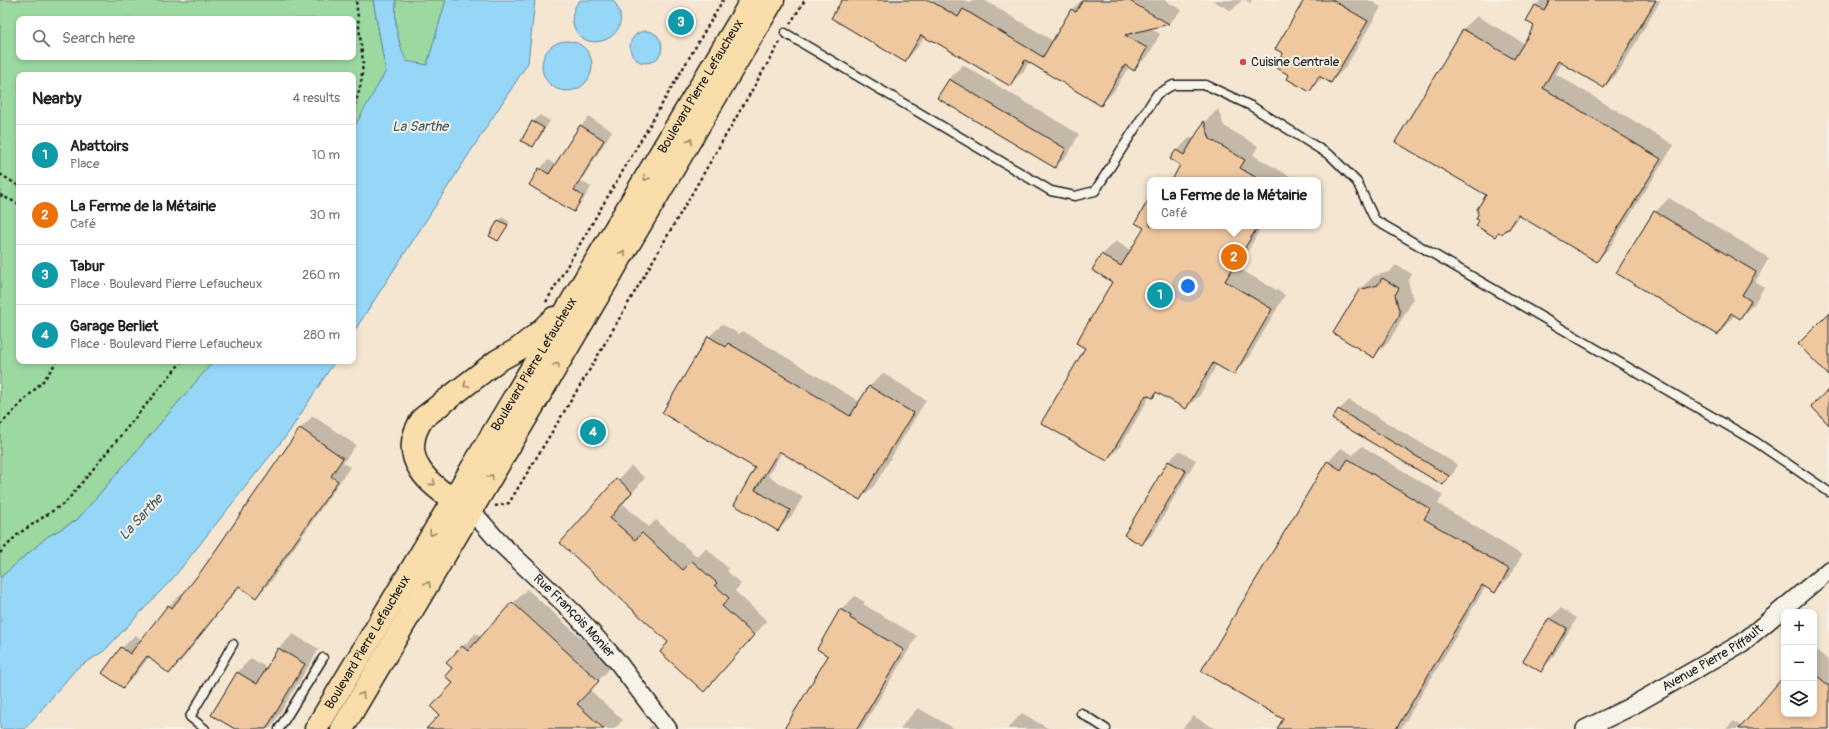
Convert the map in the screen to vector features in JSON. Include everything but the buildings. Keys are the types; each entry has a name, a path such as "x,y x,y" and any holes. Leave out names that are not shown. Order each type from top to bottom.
{"main road":[{"name":"Boulevard Pierre Lefaucheux","path":"316,729 452,499 578,293 752,0"},
{"name":"Boulevard Pierre Lefaucheux","path":"342,729 773,0"},
{"path":"471,510 452,499 431,482 417,467 412,448 416,427 423,418 497,361 517,350 536,335 578,293"}],"street":[{"name":"Rue François Monier","path":"471,510 494,536 584,624 617,661 668,729"},
{"name":"Avenue Pierre Piffault","path":"1585,729 1628,708 1742,643 1829,570"}],"lane":[{"path":"785,33 1050,191 1075,196 1095,191 1157,94 1173,85 1206,85 1251,106 1331,156 1357,182 1375,220 1756,442 1829,492"},
{"path":"206,729 190,717 233,644"},
{"path":"279,729 323,658"},
{"path":"1080,713 1106,729"}],"path":[{"path":"356,0 363,62 361,84 356,102"},
{"name":"Boulevard Pierre Lefaucheux","path":"544,304 723,0"},
{"path":"471,510 509,503 594,362 805,0"},
{"path":"0,174 16,184"},
{"path":"0,196 16,203"},
{"path":"0,425 44,380 55,364"},
{"path":"0,553 18,534 66,502 180,364"}],"shaded area":[{"path":"535,0 1829,0 1829,729 25,729 76,669 104,651 174,577 289,432 333,364 356,364 356,328 528,63"}],"green space":[{"path":"0,0 373,0 386,72 356,124 356,72 16,72 16,364 211,364 77,520 47,537 0,578"},
{"path":"396,0 446,0 427,65 406,62 400,46 397,31 395,17"}],"water":[{"name":"La Sarthe","path":"373,0 396,0 395,17 397,31 400,46 406,61 427,65 446,0 535,0 528,63 356,328 356,124 386,71"},
{"path":"580,0 613,0 620,13 620,24 615,33 606,39 597,42 587,40 578,34 572,17"},
{"path":"643,31 649,31 659,38 662,47 661,53 655,60 649,63 643,63 633,56 630,50 630,44 637,34"},
{"path":"562,41 572,41 585,48 592,61 592,71 585,84 572,91 562,91 553,87 546,80 542,71 542,61 546,52 553,45"},
{"path":"211,364 333,364 289,432 174,577 104,651 76,669 25,729 0,729 0,578 47,537 77,520"}],"place":[{"name":"Tabur","path":"681,22"},
{"name":"Cuisine Centrale","path":"1243,62"},
{"name":"La Ferme de la Métairie","path":"1234,257"},
{"name":"Abattoirs","path":"1160,295"},
{"name":"Garage Berliet","path":"593,432"}]}
